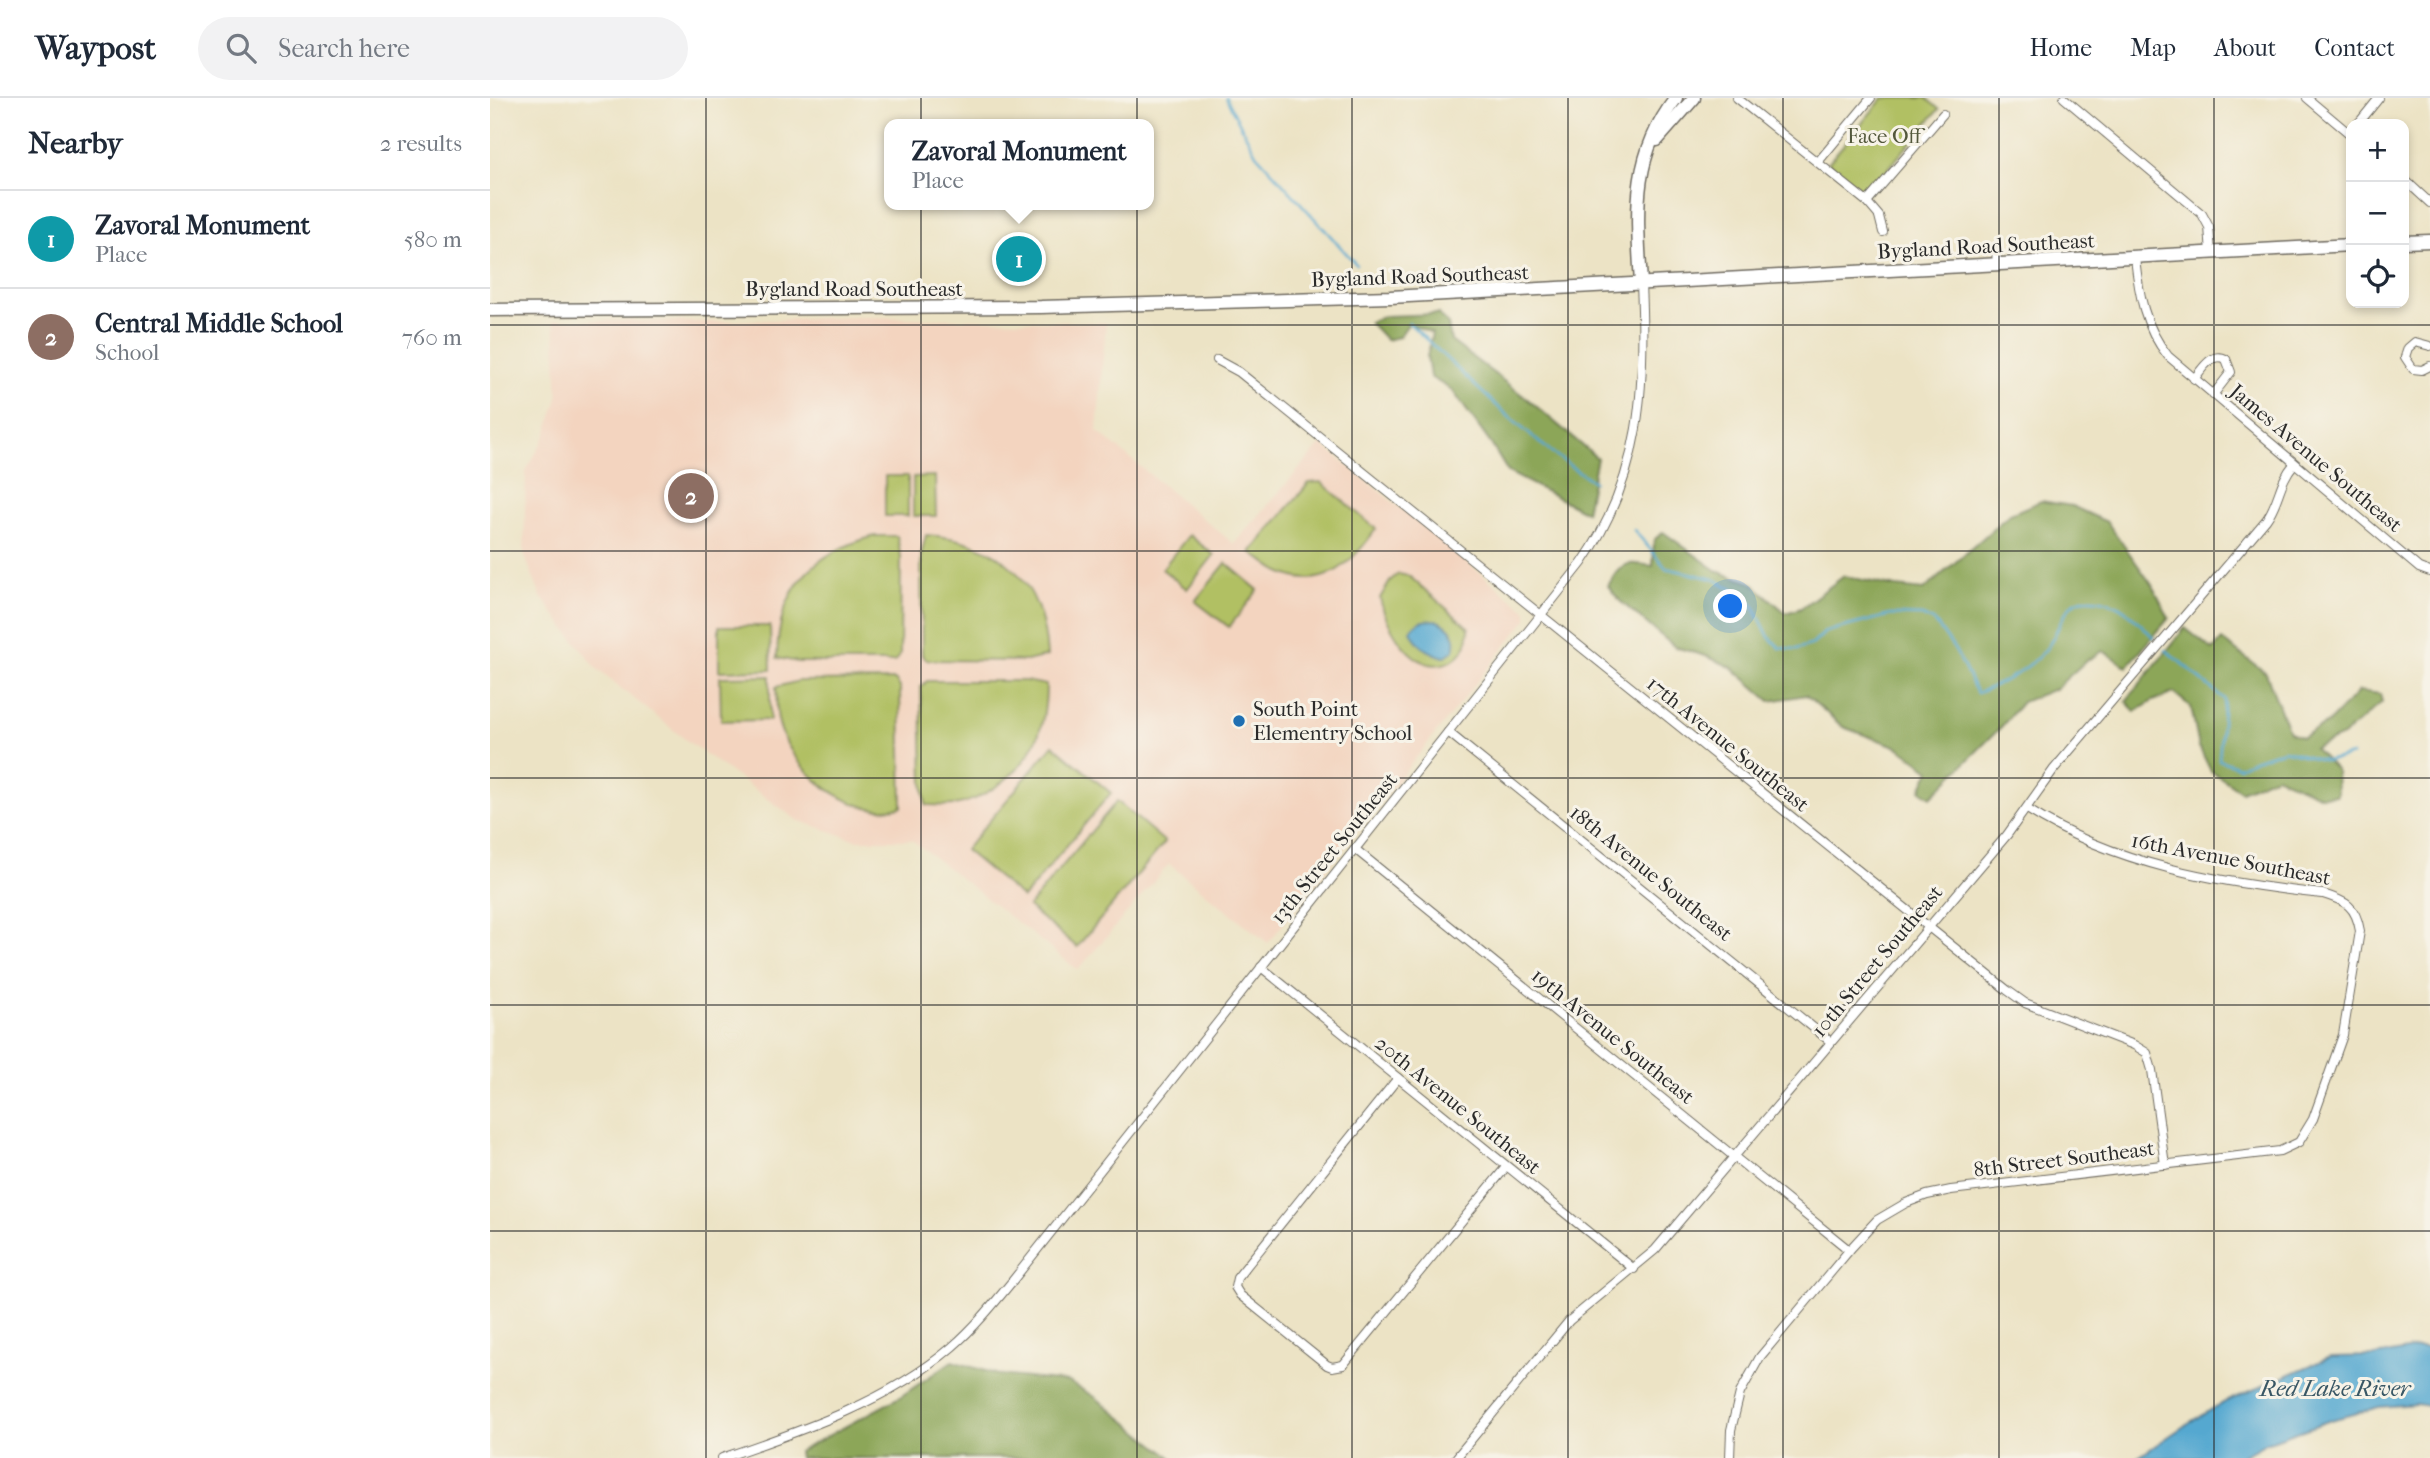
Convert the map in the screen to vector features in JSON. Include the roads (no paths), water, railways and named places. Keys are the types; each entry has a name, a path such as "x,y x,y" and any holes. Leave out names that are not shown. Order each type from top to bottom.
{"street":[{"path":"1641,284 1637,195 1645,158 1657,127 1676,98"},
{"path":"1645,158 1660,136 1694,98"},
{"path":"1737,98 1867,202 1879,216 1883,232"},
{"path":"1818,162 1871,98"},
{"path":"2064,98 2202,214 2209,227 2211,253"},
{"path":"2307,98 2346,129"},
{"path":"2362,119 2379,98"},
{"path":"1867,202 1943,114"},
{"path":"2407,182 2430,203"},
{"path":"2409,242 2430,241"},
{"name":"Bygland Road Southeast","path":"490,310 1121,305 1390,297 2346,245"},
{"path":"1996,250 1997,265"},
{"name":"James Avenue Southeast","path":"2135,258 2145,318 2168,356 2419,568 2430,572"},
{"name":"13th Street Southeast","path":"722,1458 830,1418 905,1380 969,1332 1010,1284 1540,616 1595,544 1617,502 1627,471 1637,430 1642,382 1641,284"},
{"path":"2430,346 2416,342 2408,348 2406,357 2413,369 2422,370 2430,366"},
{"name":"James Avenue Southeast","path":"2194,379 2211,359 2216,356 2227,359 2231,372 2213,396"},
{"name":"17th Avenue Southeast","path":"1217,360 1239,372 1928,928 2025,1003 2134,1045 2147,1053 2152,1070 2165,1165"},
{"name":"10th Street Southeast","path":"1456,1458 1569,1321 1655,1250 2007,835 2054,769 2266,520 2275,506 2282,478 2294,464"},
{"name":"18th Avenue Southeast","path":"1448,732 1831,1042"},
{"name":"16th Avenue Southeast","path":"2027,809 2088,841 2135,859 2215,878 2323,894 2352,908"},
{"name":"19th Avenue Southeast","path":"1355,849 1849,1250"},
{"name":"8th Street Southeast","path":"1730,1458 1734,1414 1749,1374 1760,1357 1849,1250 1883,1216 1906,1203 1927,1195 1986,1185 2280,1151 2291,1147 2307,1133 2347,1019 2360,930 2358,917 2352,908"},
{"name":"20th Avenue Southeast","path":"1261,967 1634,1269"},
{"path":"1398,1078 1237,1278 1235,1287 1240,1295 1327,1365 1343,1365 1506,1167"}],"water":[{"path":"1436,620 1449,628 1455,639 1454,650 1444,657 1425,648 1411,631 1418,623"},
{"name":"Red Lake River","path":"2430,1348 2430,1406 2416,1404 2379,1407 2331,1420 2266,1443 2239,1458 2137,1458 2225,1402 2331,1357 2376,1356"}],"waterway":[{"path":"1226,98 1256,154 1356,264"},
{"path":"1409,323 1521,427 1594,482"},
{"path":"1634,530 1666,568 1714,579 1743,595 1754,607 1769,637 1780,648 1797,649 1813,644 1825,632 1891,615 1922,616 1935,622 1955,650 1977,693 2014,676 2031,664 2052,640 2071,605 2080,600 2103,600 2120,607 2154,638"},
{"path":"2166,650 2224,699 2219,760 2239,767 2284,750 2326,761 2352,755"}],"place":[{"name":"Zavoral Monument","path":"1019,259"},
{"name":"Central Middle School","path":"691,496"},
{"name":"South Point Elementry School","path":"1239,721"}],"park label":[{"name":"Face Off","path":"1884,136"}]}
